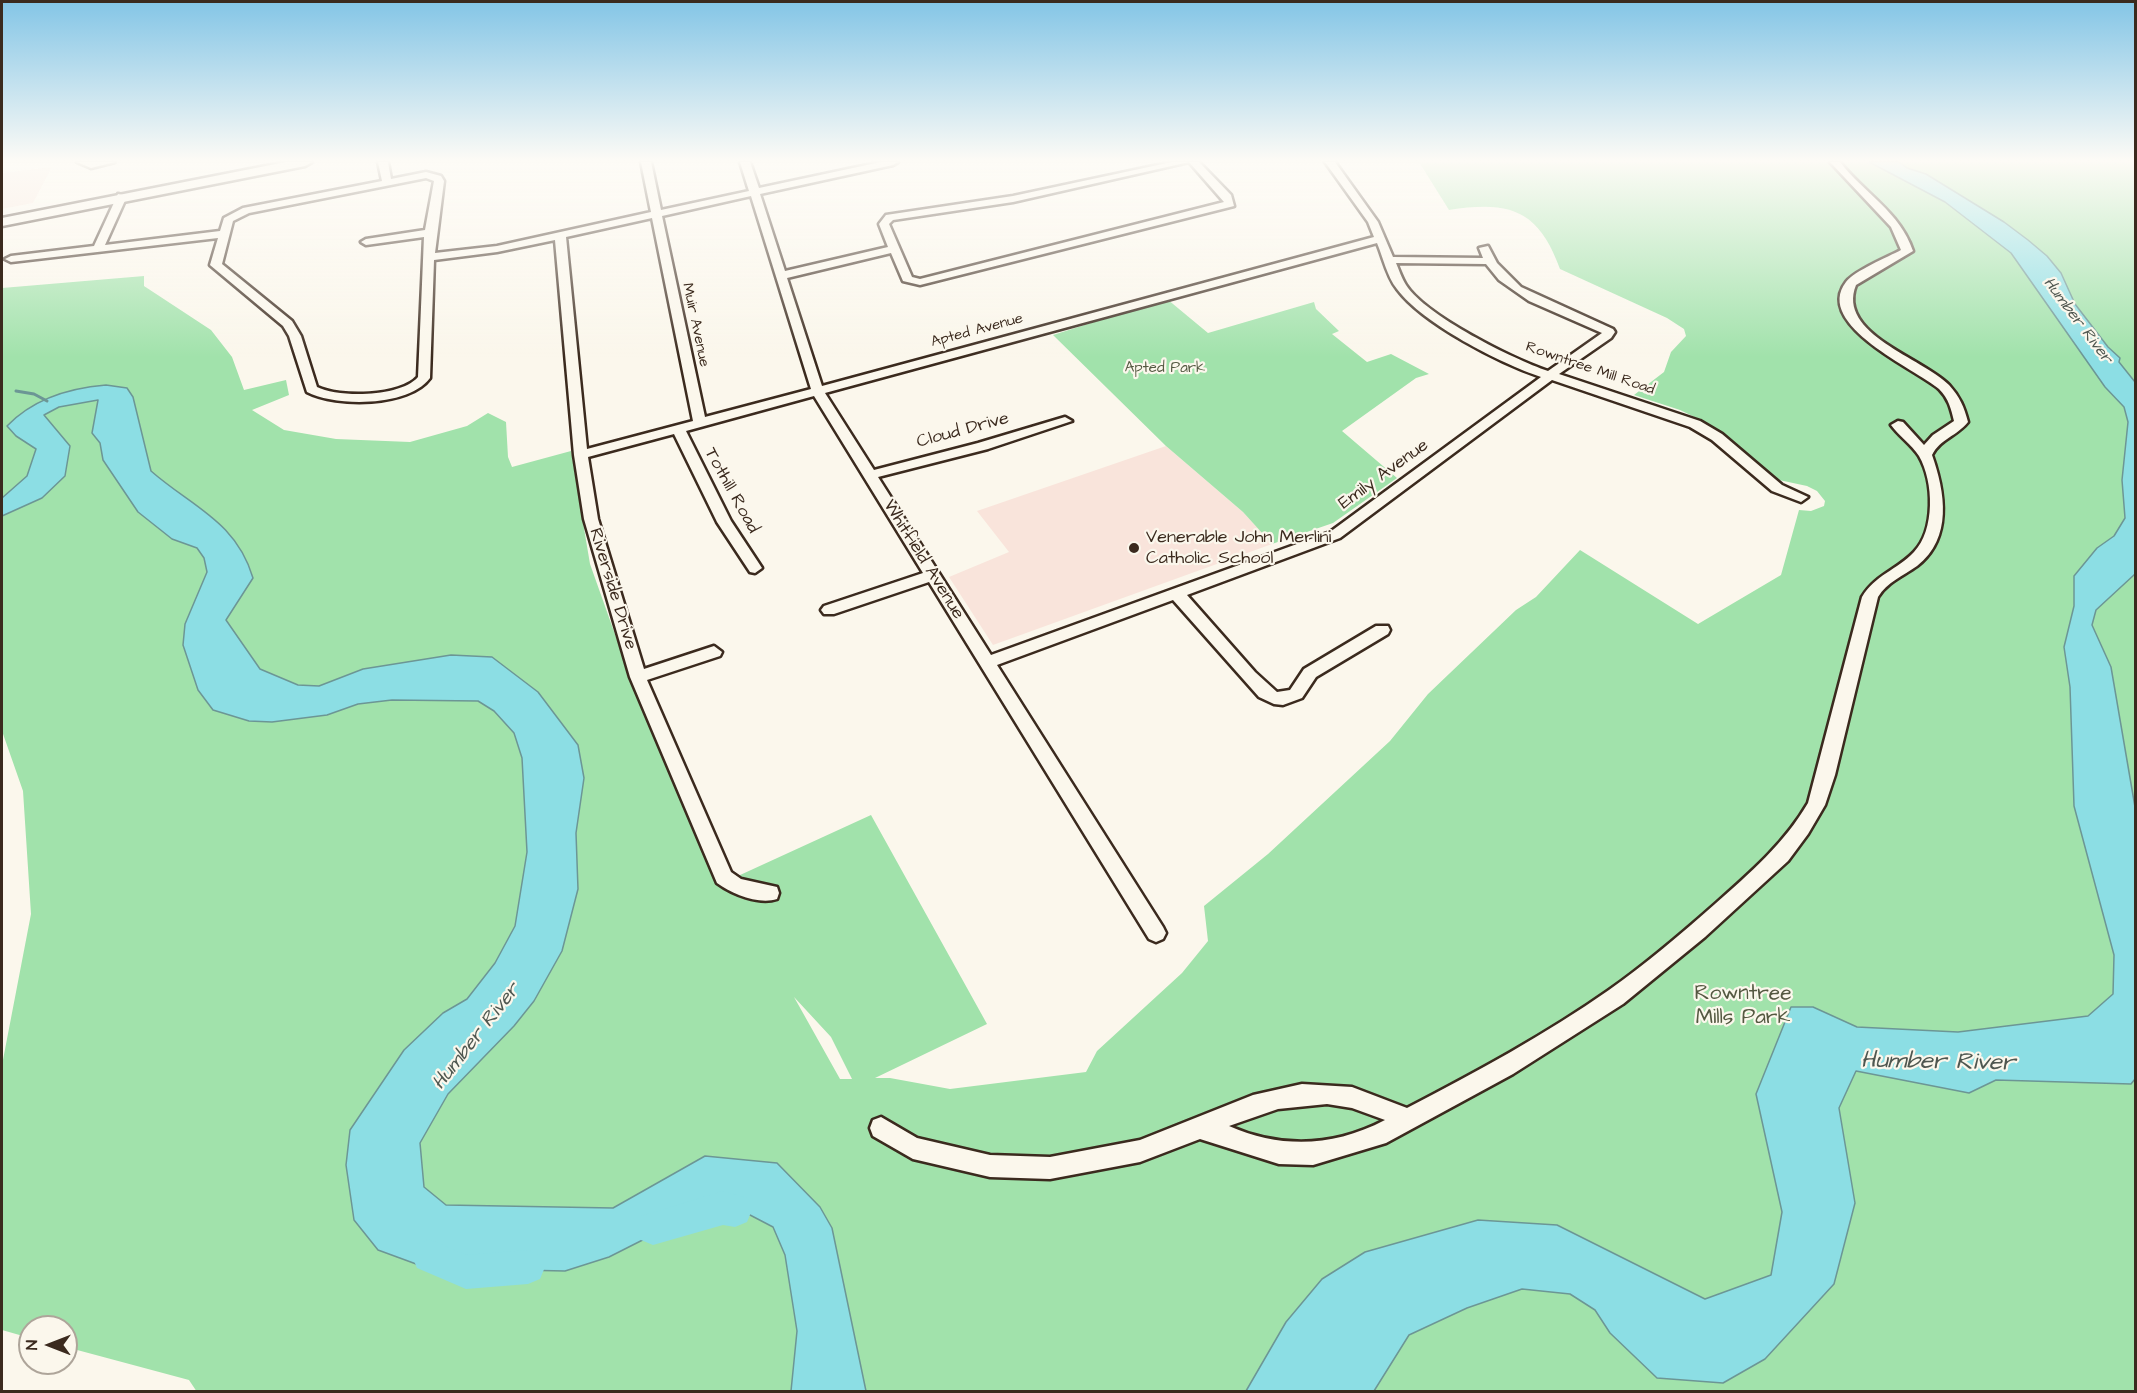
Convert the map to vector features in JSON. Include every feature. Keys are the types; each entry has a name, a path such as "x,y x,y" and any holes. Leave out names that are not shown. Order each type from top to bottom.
{"street":[{"path":"98,249 108,227"},
{"path":"227,227 217,256 218,268 288,324 295,336 313,392 325,396 413,394 420,385 424,378 431,227"},
{"path":"430,257 497,249 595,227"},
{"name":"Muir Avenue","path":"660,227 700,424"},
{"name":"Whitfield Avenue","path":"766,227 818,392 1156,933"},
{"path":"885,227 907,279 920,282 1139,227"},
{"name":"Rowntree Mill Road","path":"1374,227 1382,238 1401,287 1421,306 1465,336 1528,368 1695,423 1723,442 1777,488 1801,497"},
{"path":"1897,227 1904,234 1907,251 1851,283 1846,300 1853,317 1879,344 1950,392 1961,412 1961,422 1955,429 1931,442 1925,455"},
{"path":"366,242 430,233"},
{"path":"11,259 225,234"},
{"name":"Riverside Drive","path":"560,235 581,455 591,519 638,677 724,877 736,886 770,893"},
{"name":"Apted Avenue","path":"581,455 1382,238"},
{"path":"1391,260 1488,261 1484,248"},
{"path":"780,276 895,249"},
{"name":"Emily Avenue","path":"988,662 1335,536 1608,332 1601,326 1517,290 1502,279 1488,261"},
{"name":"Cloud Drive","path":"870,475 983,446 1065,421"},
{"path":"1200,1128 1216,1131 1248,1145 1298,1155 1313,1154 1378,1135 1506,1067 1616,997 1698,931 1781,855 1816,805 1870,597 1882,581 1920,556 1933,534 1938,500 1925,455 1898,425"},
{"name":"Tothill Road","path":"678,429 724,522 755,568"},
{"path":"829,610 933,575"},
{"path":"1177,594 1249,676 1265,693 1274,698 1283,699 1296,694 1310,673 1382,630"},
{"path":"638,677 714,652"},
{"path":"880,1128 913,1148 949,1158 990,1166 1050,1168 1140,1151 1200,1128 1248,1105 1313,1092 1367,1101 1407,1119"}],"shaded area":[{"name":"Venerable John Merlini Catholic School","path":"1166,446 1243,512 1272,544 993,645 949,577 1009,552 977,511"}],"green space":[{"name":"Rowntree Mills Park","path":"1537,227 2135,227 2135,1391 197,1392 189,1380 78,1350 78,1315 18,1315 18,1335 2,1330 2,1065 31,914 23,791 2,731 2,288 144,276 144,286 211,330 232,357 244,390 286,380 289,395 252,410 284,430 336,439 410,442 467,426 488,413 506,422 508,457 512,467 571,451 590,564 633,685 679,796 727,881 871,815 987,1024 875,1078 890,1078 950,1089 1086,1072 1097,1051 1182,973 1208,941 1204,906 1268,854 1390,741 1428,694 1516,610 1536,597 1580,550 1698,624 1781,575 1799,510 1811,511 1824,506 1825,501 1817,491 1807,486 1779,480 1709,424 1680,410 1634,395 1664,372 1671,352 1686,336 1684,329 1667,318 1560,269 1551,249","holes":["794,997 831,1037 852,1079 840,1079"]},
{"name":"Apted Park","path":"1167,299 1208,333 1314,302 1316,309 1339,331 1332,334 1367,362 1391,354 1429,374 1416,378 1342,431 1397,478 1333,523 1272,544 1243,512 1166,446 1053,335"}],"water":[{"path":"1977,227 2011,227 2047,256 2061,273 2075,304 2108,347 2120,358 2119,362 2135,382 2135,574 2096,610 2092,625 2111,667 2135,807 2135,1079 2131,1084 1996,1080 1969,1093 1856,1071 1839,1108 1855,1203 1834,1284 1765,1359 1723,1383 1657,1378 1610,1333 1595,1310 1570,1294 1522,1289 1467,1308 1409,1335 1374,1391 1246,1391 1286,1322 1322,1279 1365,1252 1478,1220 1557,1225 1705,1299 1771,1275 1782,1212 1756,1094 1791,1007 1813,1007 1857,1027 1958,1032 2088,1016 2113,994 2114,955 2074,806 2070,687 2064,647 2074,606 2074,576 2097,548 2114,536 2125,518 2122,480 2128,422 2124,407 2105,387 2011,253"},
{"path":"106,385 127,388 133,397 151,471 211,517 236,542 253,578 226,620 260,669 298,685 319,686 363,669 451,655 492,657 538,692 578,745 584,778 576,833 578,889 562,951 534,1001 514,1026 448,1094 420,1143 424,1187 446,1205 613,1208 705,1156 777,1163 820,1207 832,1228 866,1391 791,1391 797,1331 785,1255 773,1227 750,1215 696,1213 609,1257 565,1271 427,1268 378,1250 354,1220 346,1165 350,1130 404,1050 443,1013 467,999 495,963 515,926 527,852 522,758 514,733 494,711 478,701 392,700 358,704 327,715 272,722 249,721 213,710 198,690 183,645 185,624 207,572 204,558 197,548 172,539 138,512 103,460 100,443 92,433 98,400 59,407 44,415 70,446 65,476 42,498 2,516 2,498 27,476 36,449 16,436 7,426 28,409 52,396"}],"waterway":[{"path":"16,391 34,394 47,401"},
{"name":"Humber River","path":"653,1228 723,1208 735,1210"},
{"name":"Humber River","path":"429,1256 466,1272 528,1267"}],"place":[{"name":"Venerable John Merlini Catholic School","path":"1134,548"}]}
